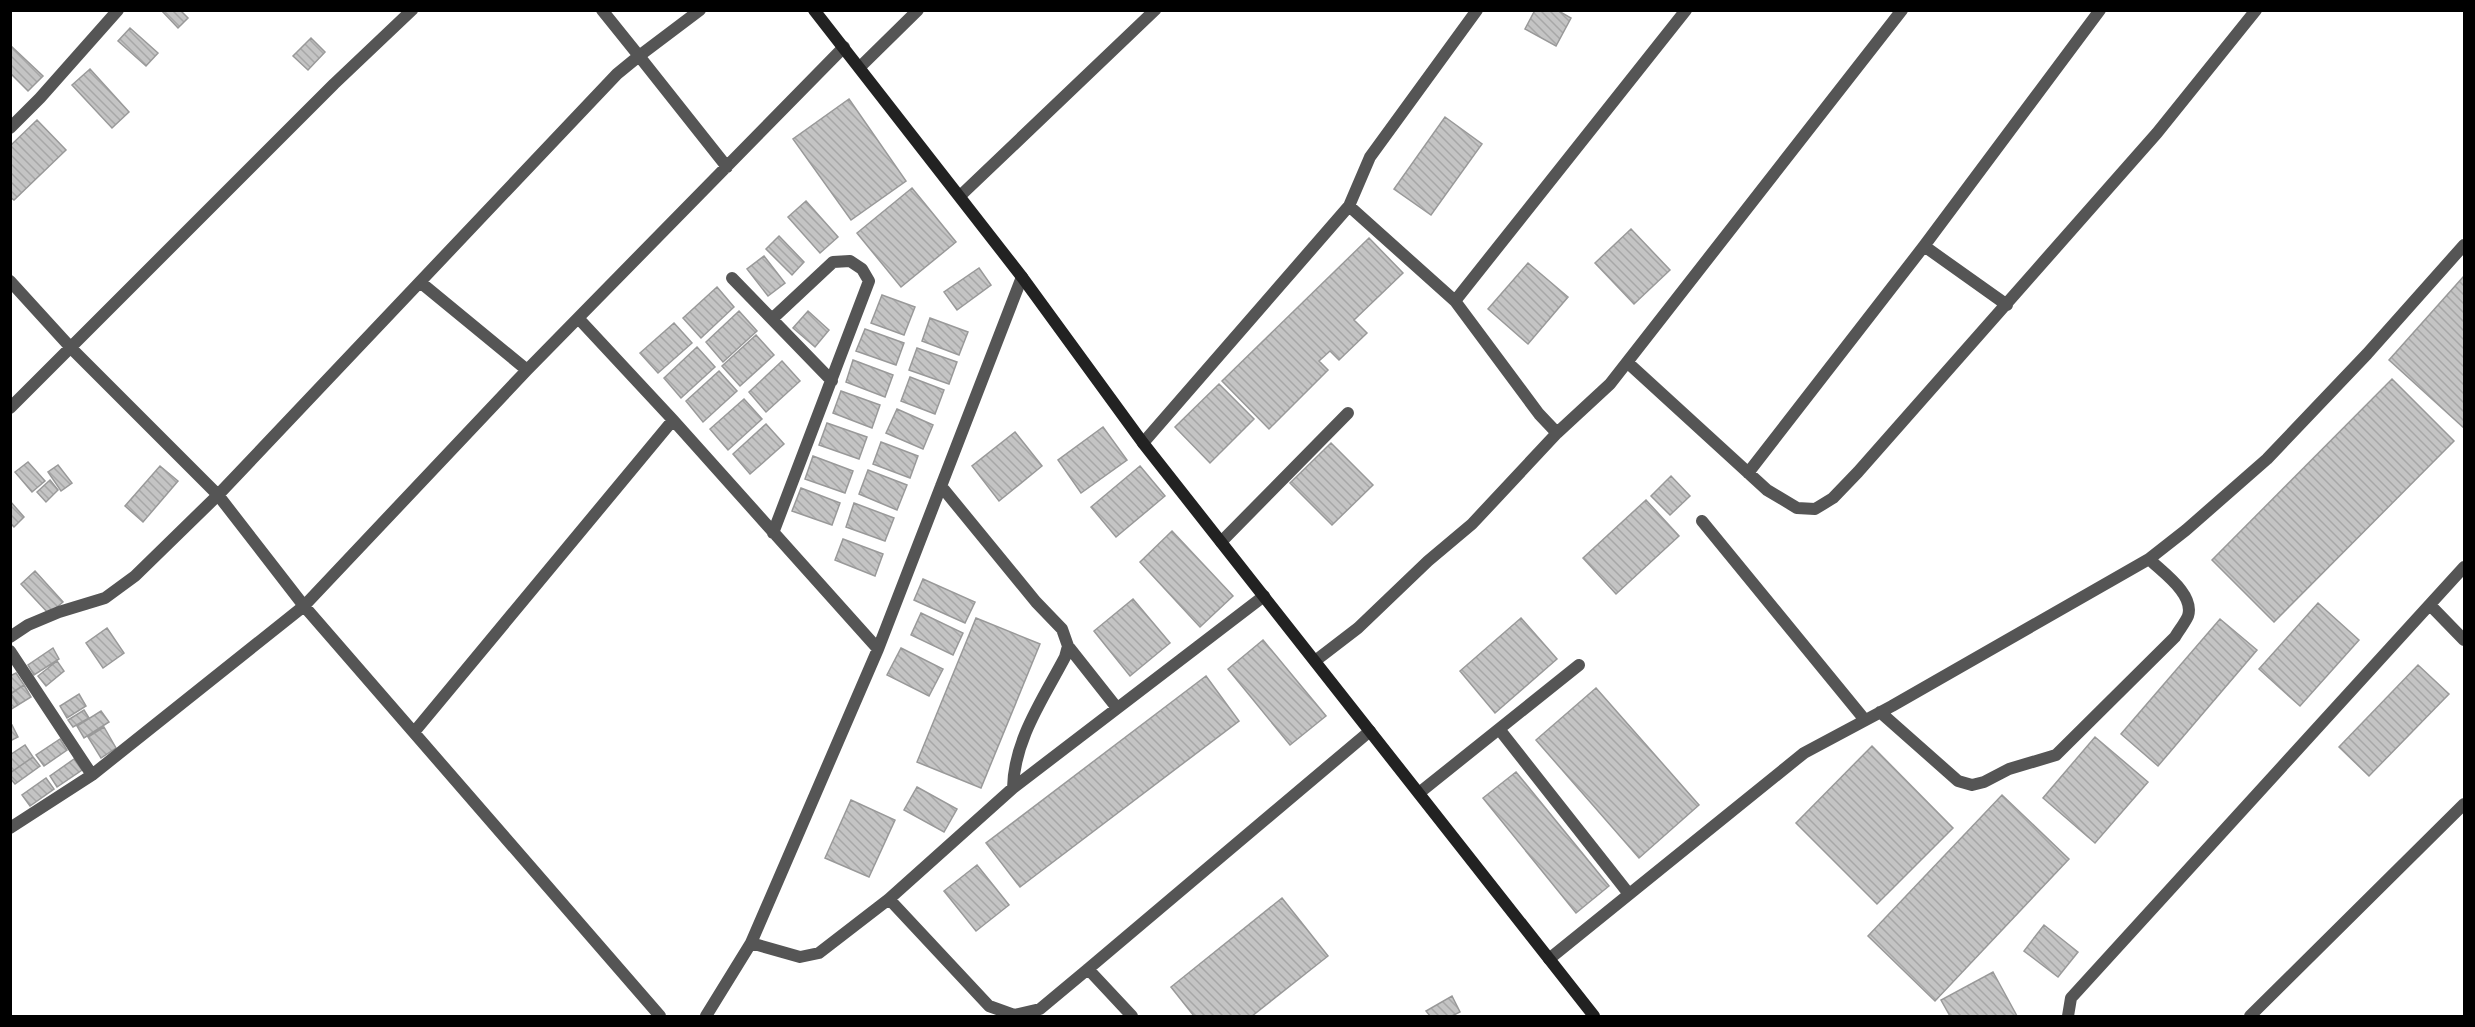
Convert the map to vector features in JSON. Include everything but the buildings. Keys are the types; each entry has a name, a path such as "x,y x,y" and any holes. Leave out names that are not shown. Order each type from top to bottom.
{"street":[{"path":"10,128 40,99 118,10"},
{"path":"10,408 72,349 334,84 412,10"},
{"path":"602,10 727,167"},
{"path":"10,637 28,625 59,612 105,598 135,576 218,495 617,74 700,10"},
{"path":"814,10 1022,277 1143,443 1594,1017"},
{"path":"860,67 918,10"},
{"path":"960,196 1155,10"},
{"path":"1143,443 1349,206 1370,157 1477,10"},
{"path":"1455,301 1686,10"},
{"path":"1315,661 1358,628 1428,561 1472,524 1557,434 1610,384 1902,10"},
{"path":"1748,473 1924,246 2100,10"},
{"path":"1627,362 1748,473 1781,500 1797,508 1815,509 1833,498 2007,305 2157,133 2256,10"},
{"path":"10,828 92,775 304,606 527,370 844,47"},
{"path":"1349,206 1455,301 1539,414 1557,434"},
{"path":"1549,959 1804,753 2149,559 2267,459 2464,245"},
{"path":"1924,246 2007,305"},
{"path":"771,319 833,262 850,261 862,269 869,281 773,533"},
{"path":"706,1017 751,942 878,650 1022,277"},
{"path":"732,278 831,381"},
{"path":"10,281 72,349 218,495 304,606 415,731 660,1017"},
{"path":"420,282 527,370"},
{"path":"579,319 673,420 878,650"},
{"path":"1221,542 1348,414"},
{"path":"415,731 673,420"},
{"path":"941,486 1036,602 1062,628 1068,646 1118,708"},
{"path":"1702,521 1865,720"},
{"path":"1880,712 1958,781 1972,785 1984,782 2009,768 2056,755 2175,637 2187,618 2189,609 2181,591 2149,559"},
{"path":"2068,1017 2071,998 2464,567"},
{"path":"751,942 800,957 819,953 890,899 1013,788 1264,596"},
{"path":"2430,605 2464,640"},
{"path":"1013,788 1014,772 1022,739 1065,657 1068,646"},
{"path":"10,651 92,775"},
{"path":"1419,793 1579,665"},
{"path":"1500,729 1629,894"},
{"path":"890,899 989,1006 1014,1015 1040,1009 1370,731"},
{"path":"2250,1017 2464,804"},
{"path":"1088,969 1132,1017"}]}
